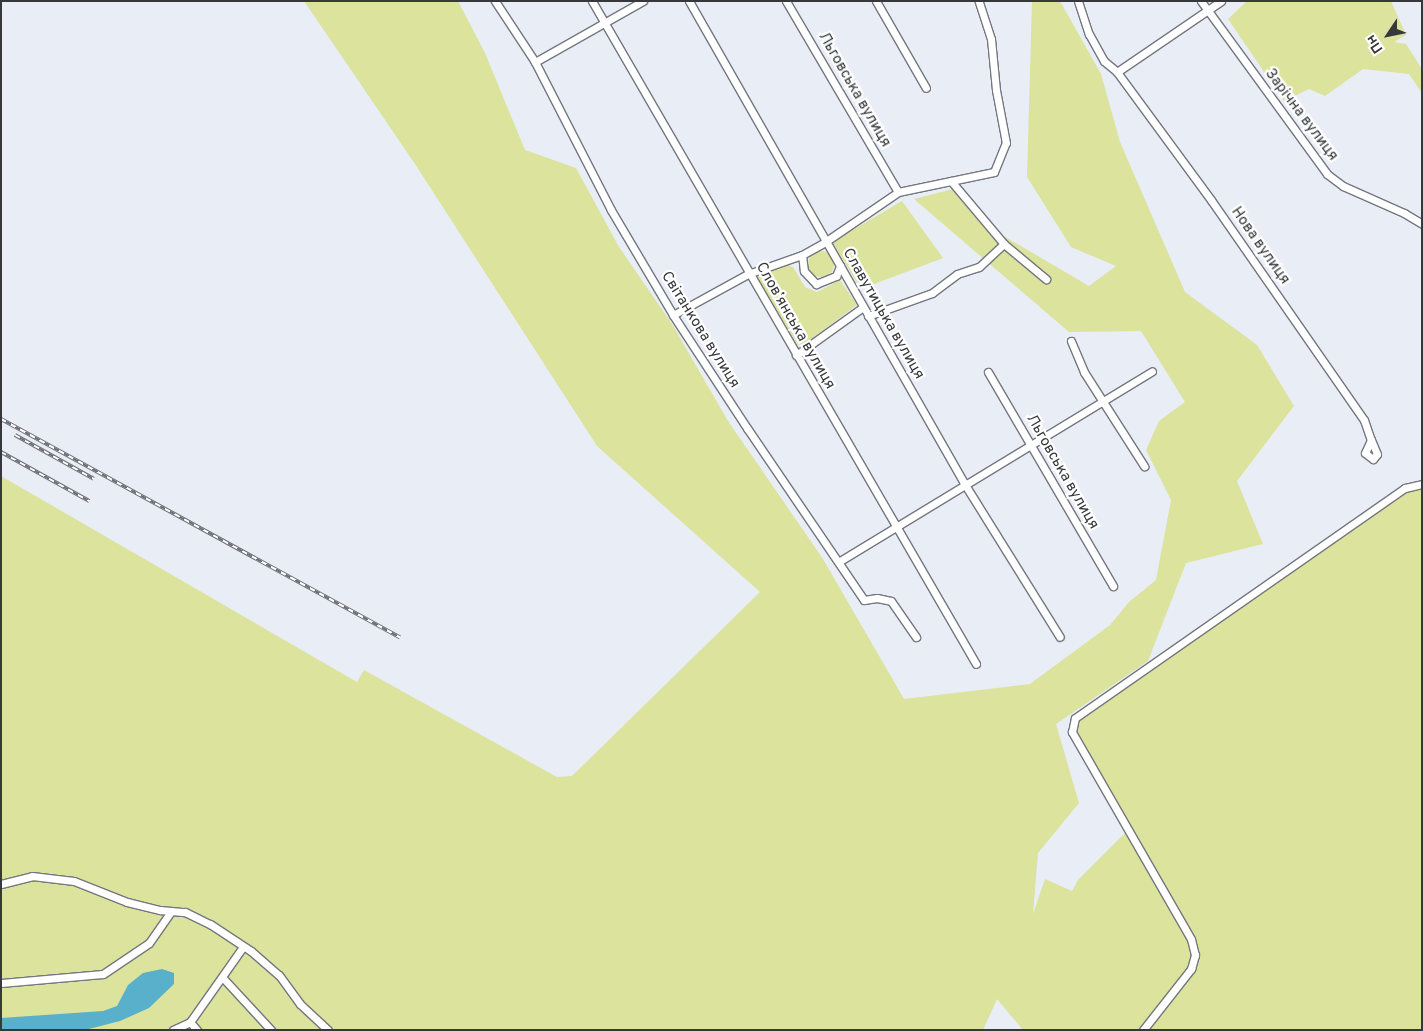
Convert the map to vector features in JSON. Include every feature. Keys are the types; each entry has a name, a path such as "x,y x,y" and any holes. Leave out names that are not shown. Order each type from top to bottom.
{"street":[{"name":"Світанкова вулиця","path":"495,1 535,62 611,210 673,315 840,561 864,600 877,598 891,601 916,637"},
{"name":"Словʼянська вулиця","path":"592,1 748,274 976,664"},
{"path":"535,62 643,1"},
{"name":"Славутицька вулиця","path":"688,1 964,483 1060,637"},
{"name":"Льговська вулиця","path":"786,1 898,192"},
{"path":"876,1 926,88"},
{"path":"673,315 748,274 802,255 825,242 898,192 994,172 1006,143 996,90 992,39 979,1"},
{"name":"Нова вулиця","path":"1078,1 1089,34 1104,61 1117,72 1212,200 1364,420 1371,440"},
{"name":"Зарічна вулиця","path":"1202,1 1207,11 1327,174 1343,186 1404,213 1422,224"},
{"path":"1117,72 1221,1"},
{"path":"951,181 1004,244 1046,279"},
{"path":"868,316 932,293 957,274 979,267 1004,244"},
{"path":"802,255 804,271 816,284 836,276 840,266"},
{"path":"796,355 863,307"},
{"path":"1072,341 1084,372 1144,466"},
{"path":"840,561 964,483 1152,371"},
{"name":"Льговська вулиця","path":"988,372 1114,586"},
{"path":"1143,1030 1191,969 1195,955 1191,940 1072,732 1074,718 1405,488 1422,484"},
{"path":"1,884 32,876 74,880 126,902 185,912 210,924 279,974 300,1004 328,1030"},
{"path":"1,983 103,974 150,943 170,910"},
{"path":"173,1030 190,1022 223,978 243,947"},
{"path":"223,978 271,1030"},
{"path":"190,1022 197,1030"}],"green space":[{"path":"304,1 458,1 485,53 525,150 576,168 619,247 672,324 728,421 823,559 904,699 1030,684 1110,625 1129,602 1156,580 1171,500 1146,450 1159,421 1185,402 1141,331 1069,332 914,199 957,188 966,191 990,228 1089,286 1116,266 1071,247 1027,177 1032,1 1060,1 1101,74 1120,142 1185,292 1257,345 1294,406 1237,481 1263,544 1186,563 1148,661 1056,724 1079,803 1038,853 1033,914 1045,879 1072,891 1078,880 1127,831 1190,941 1194,956 1190,968 1141,1030 1023,1030 997,999 983,1030 1,1030 1,476 357,682 364,670 557,777 572,776 760,592 597,446 415,164"},
{"path":"1247,1 1391,1 1406,35 1394,42 1406,44 1422,69 1422,93 1409,74 1363,69 1325,96 1309,89 1284,101 1228,19"},
{"path":"902,201 943,258 861,289 832,242"},
{"path":"821,251 830,255 834,264 830,273 821,277 812,273 808,264 812,255"},
{"path":"788,265 793,267 805,287 817,292 840,280 857,305 804,344 798,345 757,277 762,272"},
{"path":"1422,488 1422,1030 1145,1030 1192,969 1197,955 1074,732 1076,721 1406,491"}],"water":[{"path":"162,969 174,973 174,984 149,1008 120,1021 89,1029 1,1030 1,1018 103,1011 117,1006 128,985 143,973"}],"railway":[{"path":"1,419 400,637"},
{"path":"15,435 94,479"},
{"path":"1,452 89,501"}]}
